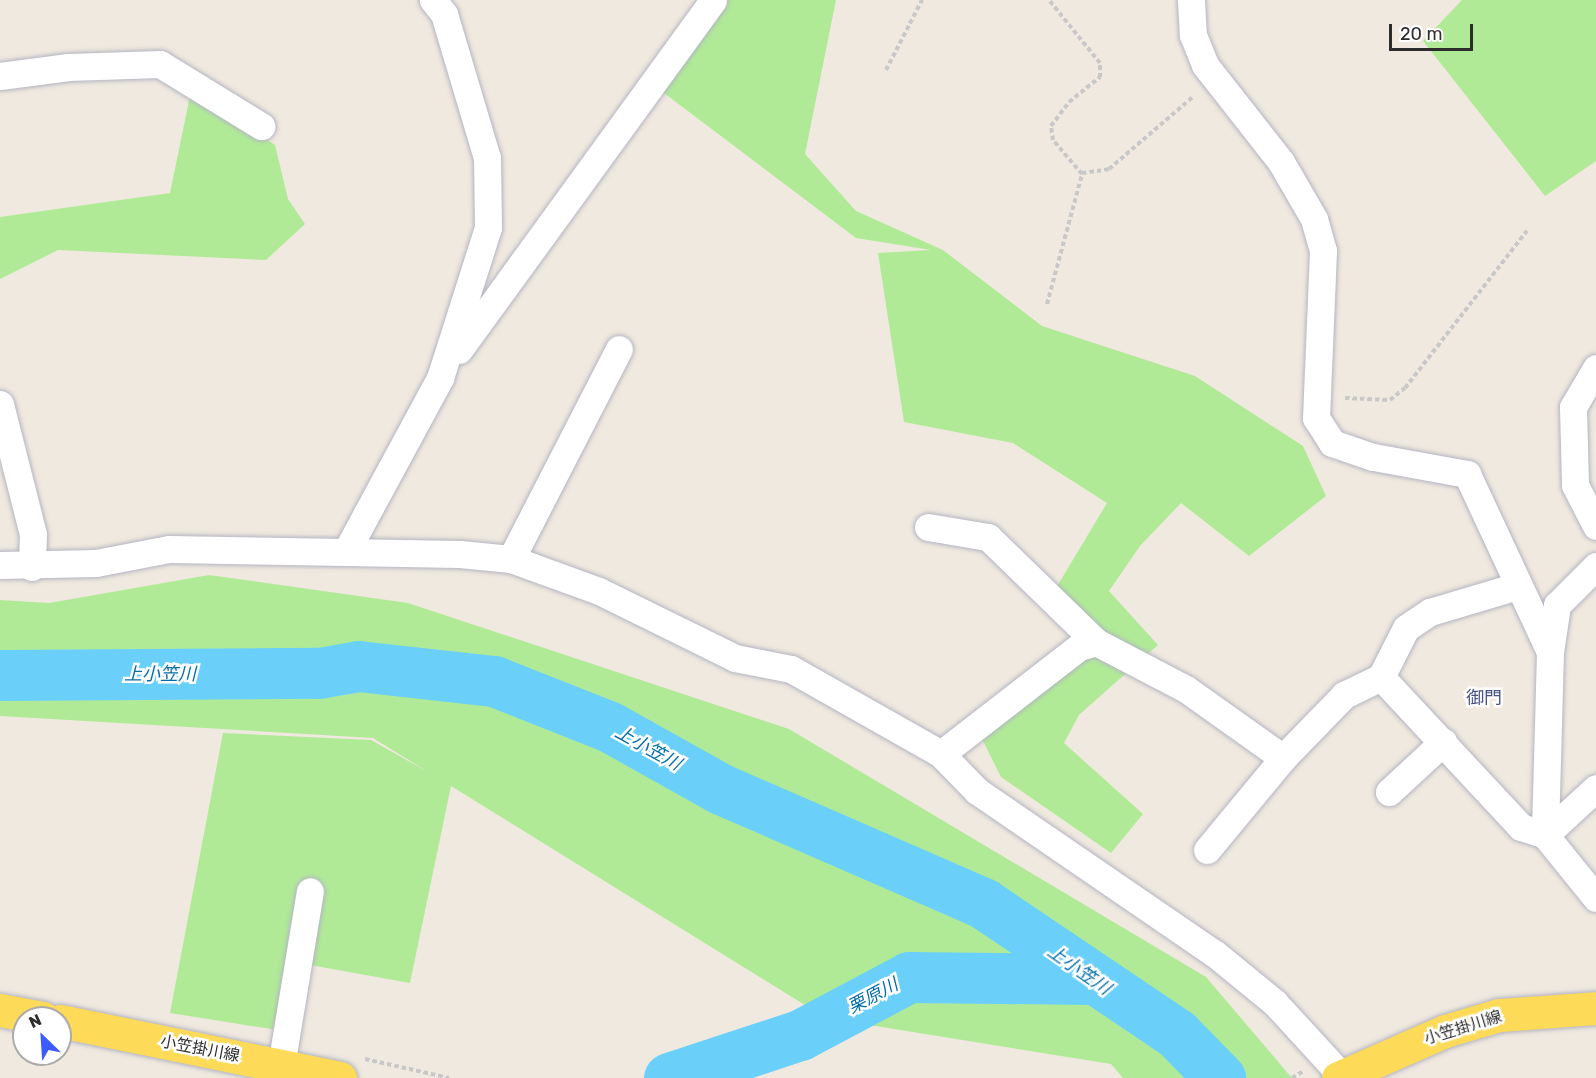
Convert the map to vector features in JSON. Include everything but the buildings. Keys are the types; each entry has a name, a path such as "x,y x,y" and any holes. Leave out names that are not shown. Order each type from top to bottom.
{"main road":[{"name":"小笠掛川線","path":"1340,1077 1444,1031 1499,1016 1596,1008"},
{"name":"小笠掛川線","path":"72,1023 281,1066 349,1068"}],"street":[{"path":"433,0 444,14 487,158 488,228 440,378"},
{"path":"347,550 440,378 554,212 615,139 713,0"},
{"path":"1191,0 1193,35 1215,78 1281,162 1314,219 1323,251 1316,418 1332,443 1373,457 1467,474 1517,586 1550,652"},
{"path":"0,76 68,67 160,64 261,126"},
{"path":"511,560 619,349"},
{"path":"1596,368 1573,407 1575,485 1596,526"},
{"path":"0,404 33,534 32,567"},
{"path":"928,526 988,537 1096,642 1186,688 1283,758"},
{"path":"0,565 32,567 170,549 347,550 511,560 599,591 735,658 791,669 941,754 977,791 1214,953 1275,1003 1340,1077"},
{"path":"1545,835 1550,652 1557,605 1596,566"},
{"path":"1207,850 1283,758 1344,695 1381,677 1406,628 1430,612 1517,586"},
{"path":"941,754 1079,648 1096,642"},
{"path":"1381,677 1521,827 1545,835 1596,898"},
{"path":"1389,792 1443,742"},
{"path":"1545,835 1596,788"},
{"path":"281,1066 310,891"}],"path":[{"path":"886,70 922,0"},
{"path":"1049,0 1100,63 1101,77 1068,102 1052,126 1053,140 1082,174"},
{"path":"1082,174 1109,169 1215,78"},
{"path":"1047,304 1082,174"},
{"path":"1317,396 1390,400 1527,231"},
{"path":"349,1068 449,1078"},
{"path":"1292,1078 1305,1070"}],"green space":[{"path":"705,0 836,0 805,154 856,211 943,250 1042,326 1195,376 1303,446 1326,496 1249,556 1181,503 1140,546 1109,591 1158,645 1079,715 1064,743 1143,814 1111,853 1001,777 982,739 1087,649 1056,588 1107,503 1013,443 904,422 878,253 931,250 856,238 652,84"},
{"path":"1462,0 1596,0 1596,161 1545,196 1423,41"},
{"path":"191,91 275,145 288,199 305,224 266,260 58,250 0,279 0,217 170,193"},
{"path":"209,575 408,603 789,729 1206,977 1292,1078 1123,1078 1111,1064 826,1018 451,786 410,983 288,961 277,1030 170,1013 223,733 371,740 428,772 373,738 0,716 0,600 49,603"}],"waterway":[{"name":"上小笠川","path":"0,675 319,673 358,666 494,681 610,727 721,789 983,903 1177,1034 1220,1078"},
{"name":"栗原川","path":"669,1078 800,1035 909,977 1089,979"}],"district":[{"name":"御門","path":"1484,698"}]}
